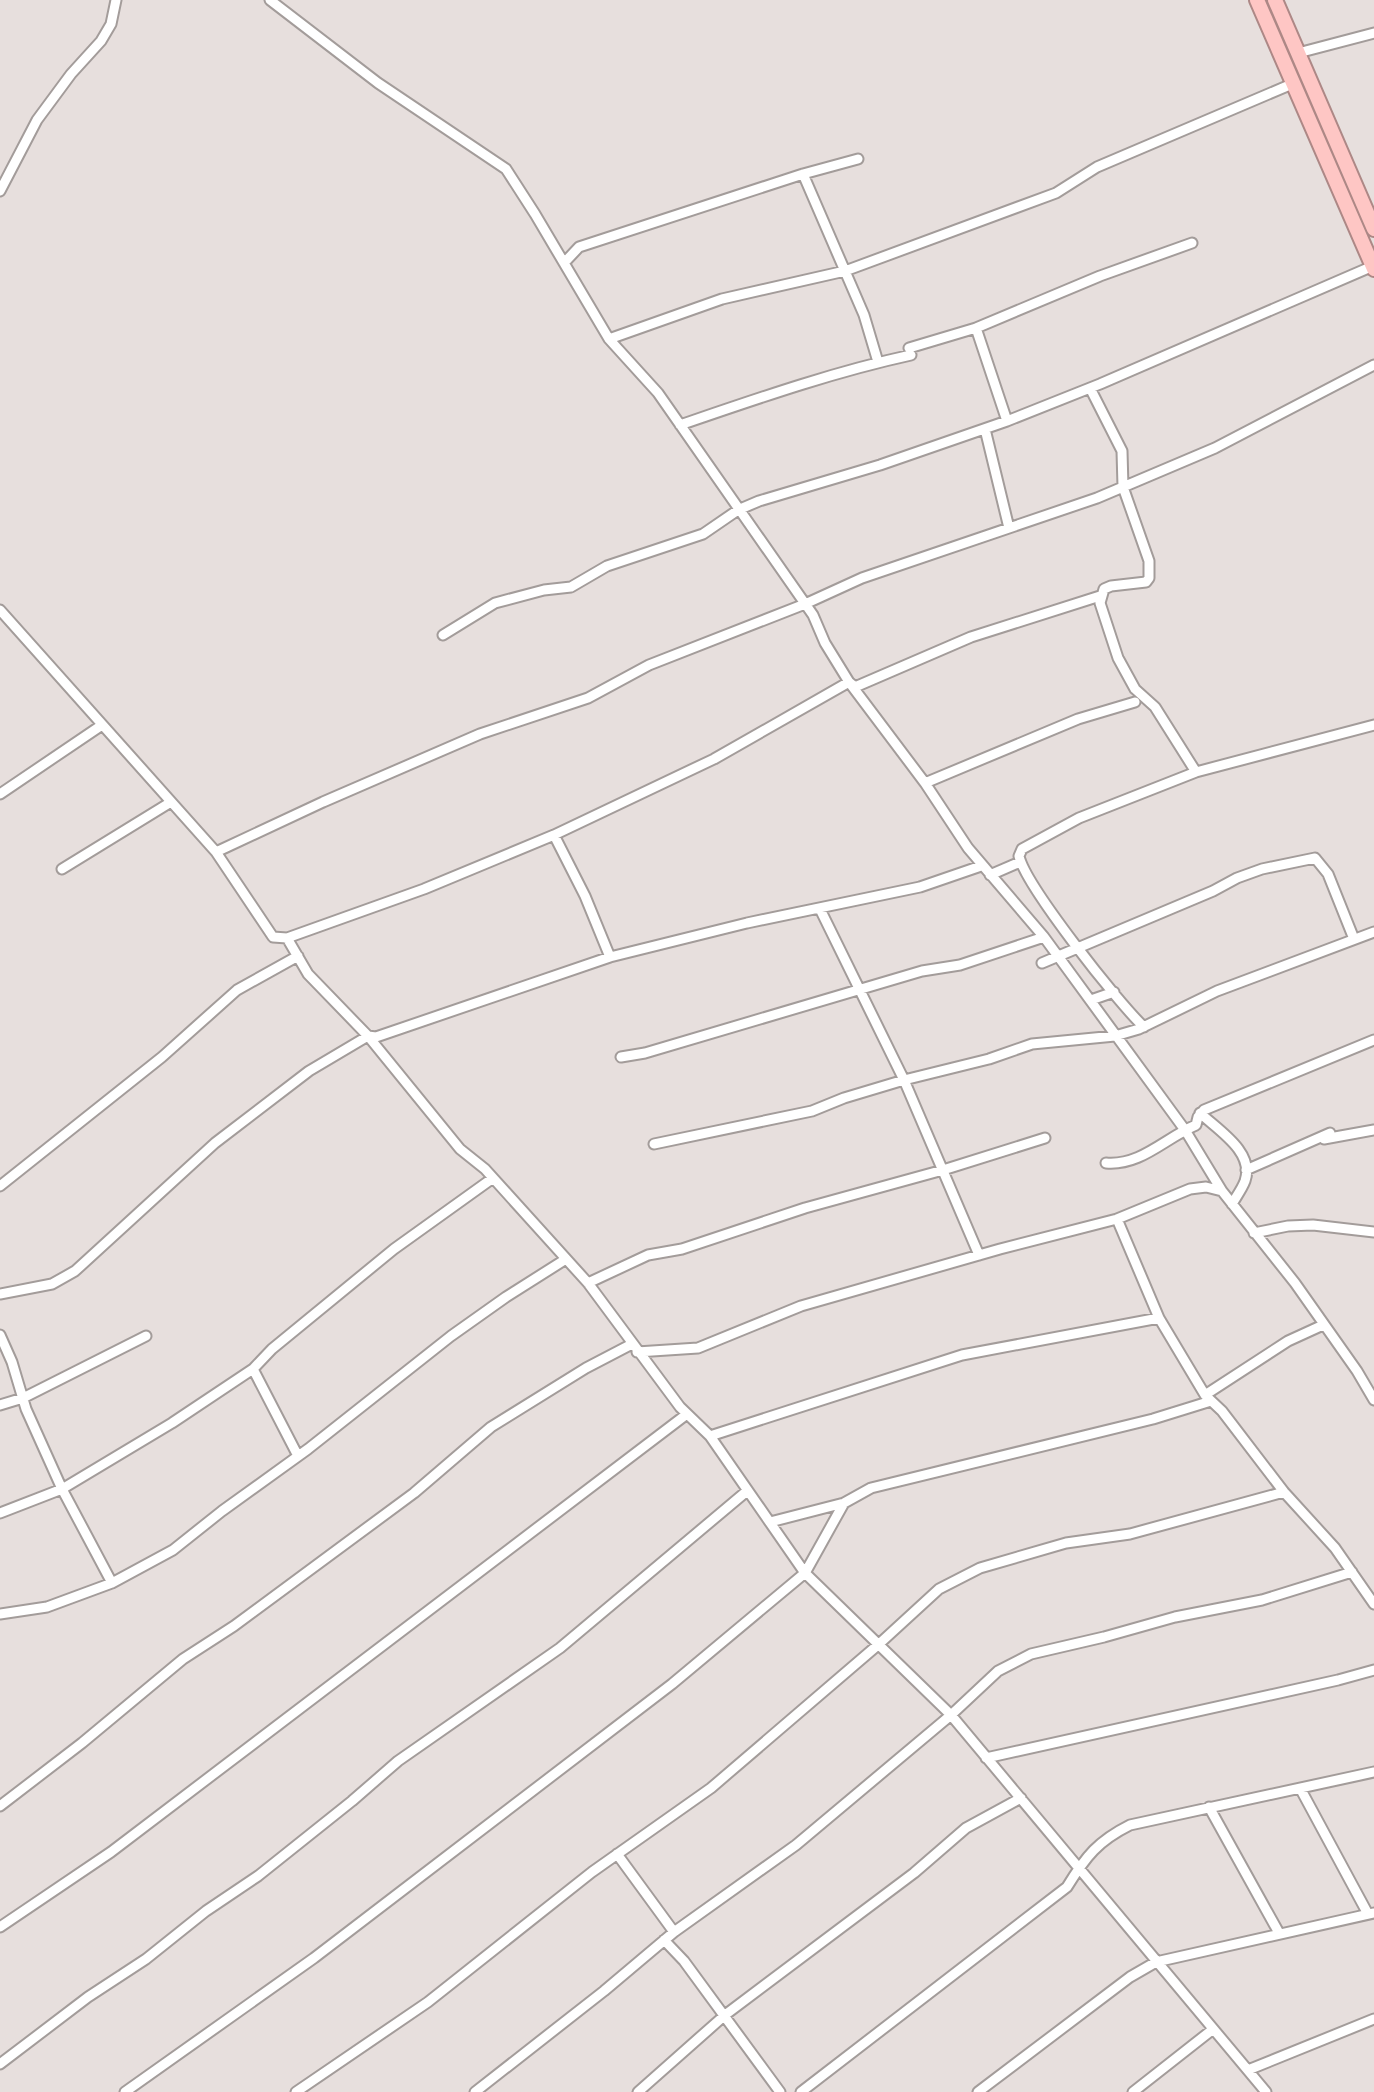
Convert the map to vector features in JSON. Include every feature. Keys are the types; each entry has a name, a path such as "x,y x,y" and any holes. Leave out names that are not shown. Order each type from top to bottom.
{"highway":[{"path":"1257,0 1373,268"},
{"path":"1275,0 1374,229"}],"street":[{"path":"0,191 37,120 71,74 101,41 111,24 116,0"},
{"path":"270,0 378,83 506,169 609,339 658,393 805,604 849,682 925,783 981,866 1044,937 1091,1000 1185,1130 1222,1191 1295,1283 1374,1400"},
{"path":"1298,53 1374,33"},
{"path":"609,339 722,299 845,271 1056,193 1097,167 1292,84"},
{"path":"564,263 579,247 858,159"},
{"path":"803,174 864,315 878,362"},
{"path":"680,425 976,328 1100,276 1192,243"},
{"path":"443,635 495,603 544,590 571,587 607,566 703,534 738,510 789,490 880,465 1007,421 1373,268"},
{"path":"976,328 1007,421"},
{"path":"216,852 480,734 588,698 649,665 805,604 862,578 1123,487 1215,448 1374,365"},
{"path":"1090,388 1122,451 1123,487 1149,561 1149,578 1140,584 1104,589 1100,603 1118,658 1129,680 1155,707 1196,772"},
{"path":"985,429 1009,528"},
{"path":"849,682 855,687 971,637 1100,596"},
{"path":"1,613 216,852 273,937 287,938 424,889 554,835 714,759 849,682"},
{"path":"925,783 1078,719 1135,702"},
{"path":"0,794 102,725"},
{"path":"1144,1027 1125,1008 1034,888 1020,862 1022,849 1079,818 1196,772 1374,725"},
{"path":"62,869 171,802"},
{"path":"554,835 585,896 610,957"},
{"path":"1042,963 1237,878 1315,858 1328,874 1354,939"},
{"path":"990,875 1020,862"},
{"path":"0,1294 52,1284 75,1271 215,1143 309,1071 368,1036 376,1037 610,957 920,887 981,866"},
{"path":"1042,963 1199,890"},
{"path":"820,909 904,1080 979,1255"},
{"path":"654,1144 812,1111 844,1098 989,1059 1032,1044 1115,1036 1144,1027 1217,991 1374,932"},
{"path":"621,1057 645,1053 922,971 960,965 1044,937"},
{"path":"287,938 308,974 368,1036 460,1149 493,1178 588,1283 634,1348 687,1414 710,1436 805,1573 951,1715 1266,2092"},
{"path":"1059,957 1078,946"},
{"path":"1042,963 1078,946"},
{"path":"0,1186 162,1057 237,990 298,956"},
{"path":"1091,1000 1114,992"},
{"path":"1196,1125 1200,1113 1374,1040"},
{"path":"1200,1113 1241,1151 1246,1170 1245,1181 1232,1204"},
{"path":"1106,1163 1126,1163 1185,1130 1210,1122"},
{"path":"1309,1142 1374,1130"},
{"path":"1246,1170 1330,1133"},
{"path":"588,1283 648,1255 682,1249 805,1208 1045,1138"},
{"path":"0,1513 62,1489 172,1423 253,1369 272,1349 394,1249 493,1178"},
{"path":"0,1806 183,1659 234,1626 414,1493 491,1427 586,1368 634,1348 698,1348 801,1306 1117,1219 1190,1189 1206,1187 1222,1191"},
{"path":"1117,1219 1159,1318 1208,1398 1222,1411 1284,1492 1335,1548 1374,1604"},
{"path":"1254,1233 1313,1225 1374,1232"},
{"path":"0,1614 47,1607 112,1583 173,1550 451,1336 566,1259"},
{"path":"710,1436 962,1355 1159,1318"},
{"path":"770,1522 844,1503 871,1488 1153,1419 1208,1398 1288,1341 1323,1325"},
{"path":"0,1335 62,1489 112,1583"},
{"path":"0,1405 23,1398 146,1336"},
{"path":"253,1369 298,1456"},
{"path":"1364,1385 1374,1379"},
{"path":"0,1927 111,1852 687,1414"},
{"path":"0,2064 258,1876 398,1761 560,1648 747,1491"},
{"path":"296,2092 428,2002 617,1854 711,1788 939,1589 980,1568 1066,1543 1130,1534 1284,1492"},
{"path":"125,2092 314,1958 672,1684 805,1573 844,1503"},
{"path":"475,2092 674,1932 796,1845 951,1715 998,1671 1031,1654 1175,1617 1262,1600 1352,1572"},
{"path":"986,1758 1374,1670"},
{"path":"801,2092 1067,1887 1105,1837 1130,1825 1374,1772"},
{"path":"978,2092 1130,1977 1156,1962 1371,1913 1300,1788"},
{"path":"638,2092 725,2015 914,1873 966,1828 1021,1798"},
{"path":"1209,1807 1279,1933"},
{"path":"617,1854 674,1932"},
{"path":"664,1940 684,1961 780,2092"},
{"path":"1248,2070 1374,2019"},
{"path":"1133,2092 1212,2030"}]}
